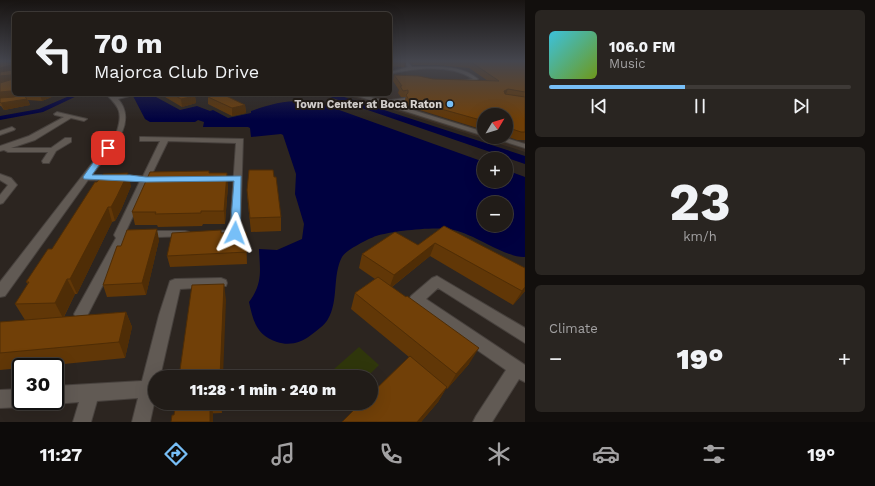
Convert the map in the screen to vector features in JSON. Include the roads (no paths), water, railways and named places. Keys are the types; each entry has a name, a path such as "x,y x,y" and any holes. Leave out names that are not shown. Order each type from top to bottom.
{"street":[{"path":"458,82 474,81"},
{"path":"0,292 116,137 124,117 122,108 112,96"},
{"path":"361,96 414,110 423,115 477,132"},
{"path":"384,103 403,99"},
{"path":"58,114 84,119"},
{"path":"423,115 435,115"},
{"path":"0,150 32,138 69,117"},
{"path":"444,122 455,121"},
{"path":"468,129 477,128"},
{"path":"0,133 12,129"},
{"path":"143,139 165,138 240,141 234,178 235,233 211,233"},
{"path":"165,138 119,235 196,234"},
{"path":"46,161 53,150 68,140"},
{"path":"513,142 525,145"},
{"path":"0,150 53,150"},
{"path":"0,177 8,180 13,185 0,201"},
{"path":"85,179 129,182 146,179 161,179"},
{"path":"81,314 123,235"},
{"path":"482,422 521,372 416,300 437,281 525,336"},
{"path":"154,370 175,284 221,283"},
{"path":"64,394 148,389"},
{"path":"82,422 91,393"},
{"path":"141,422 148,393"},
{"path":"0,399 12,398"}],"waterway":[{"path":"0,118 41,111 74,96"}],"place":[{"name":"Town Center at Boca Raton","path":"450,104"}]}
